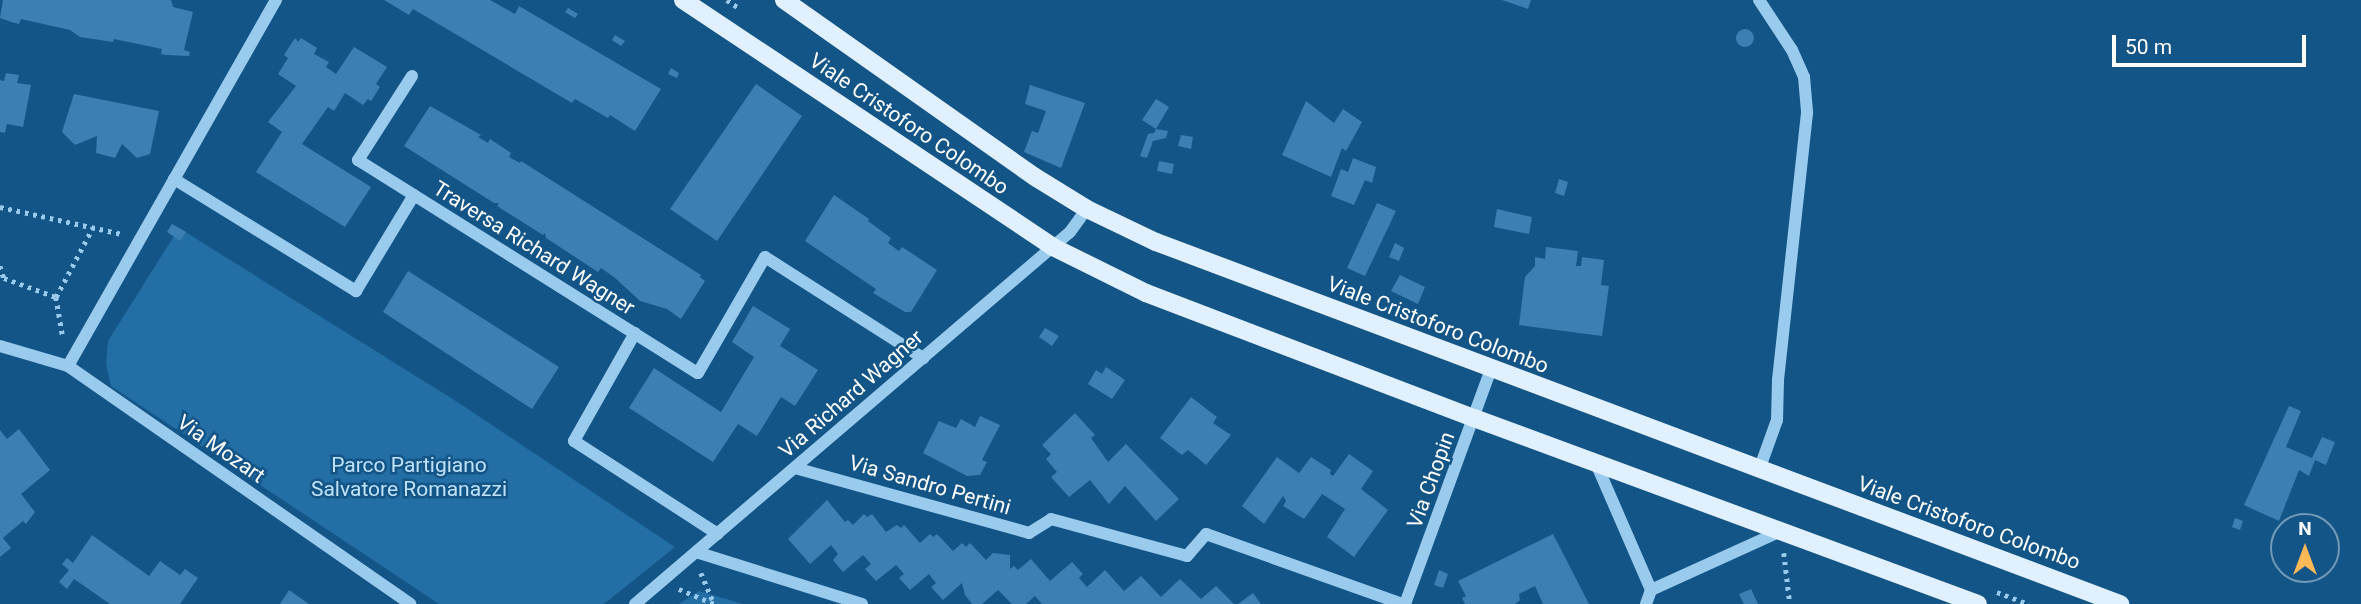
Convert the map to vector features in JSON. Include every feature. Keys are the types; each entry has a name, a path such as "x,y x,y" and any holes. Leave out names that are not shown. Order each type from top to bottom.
{"main road":[{"name":"Viale Cristoforo Colombo","path":"683,0 1053,247 1146,293 1474,418 1594,460 1978,604"},
{"name":"Viale Cristoforo Colombo","path":"784,0 1035,177 1087,209 1156,242 2120,604"}],"street":[{"path":"68,366 276,0"},
{"path":"1759,0 1792,50 1804,77 1807,113 1778,380 1777,420 1759,470"},
{"name":"Traversa Richard Wagner","path":"412,76 358,160 698,373 765,257 923,358"},
{"name":"Traversa Richard Wagner","path":"174,179 356,291 414,195"},
{"name":"Via Richard Wagner","path":"635,604 1053,247 1070,232 1087,209"},
{"path":"635,333 574,440 718,534"},
{"name":"Via Mozart","path":"0,346 68,366 410,604"},
{"name":"Via Chopin","path":"1404,604 1490,369"},
{"path":"1594,460 1651,590 1646,604"},
{"name":"Via Sandro Pertini","path":"795,468 1030,533 1051,519 1187,556 1206,534 1404,604"},
{"path":"1651,590 1781,531"},
{"path":"694,554 862,604"}],"path":[{"path":"0,207 141,238"},
{"path":"68,366 56,297 93,227"},
{"path":"0,266 4,278 56,297"},
{"path":"1781,531 1790,604"},
{"path":"694,554 714,604"},
{"path":"662,581 714,604"}],"green space":[{"name":"Parco Partigiano Salvatore Romanazzi","path":"179,228 459,403 675,547 604,604 439,604 111,386 106,364 108,341"},
{"path":"699,591 743,604 679,604"}],"building":[{"path":"3,0 171,0 173,7 193,12 184,50 190,52 189,56 161,54 162,49 114,39 113,42 80,37 70,30 21,19 19,24 11,22 0,18"},
{"path":"384,0 490,0 515,14 519,6 661,89 635,131 610,115 608,118 575,99 572,103 413,9 409,15"},
{"path":"1502,0 1531,0 1528,9"},
{"path":"568,8 578,14 575,18 565,12"},
{"path":"1745,29 1751,32 1754,38 1751,44 1745,47 1739,44 1736,38 1739,32"},
{"path":"615,35 625,41 621,46 612,40"},
{"path":"295,38 298,42 301,38 317,48 314,54 329,62 326,67 336,74 354,47 387,67 376,84 380,87 371,101 368,99 363,105 345,93 334,111 328,107 302,144 371,187 345,227 256,172 282,132 268,122 296,86 278,74 288,58 284,55"},
{"path":"671,68 679,73 677,78 668,74"},
{"path":"6,73 19,75 17,83 31,85 23,127 7,124 5,133 0,132 0,80 4,81"},
{"path":"756,84 802,116 717,241 670,209"},
{"path":"1030,85 1085,103 1061,168 1024,152 1032,131 1038,133 1046,111 1025,104"},
{"path":"74,94 159,111 150,154 137,158 122,144 115,158 96,153 97,136 75,145 62,132"},
{"path":"1156,99 1169,107 1156,129 1142,120"},
{"path":"1306,101 1334,123 1343,109 1362,122 1346,151 1342,148 1331,177 1282,155"},
{"path":"430,106 481,135 478,137 488,143 490,139 511,153 509,157 520,163 521,161 701,275 705,281 681,319 667,309 640,301 601,268 598,272 546,238 545,233 543,235 497,206 499,203 494,203 404,146"},
{"path":"1156,129 1168,131 1166,138 1153,141 1147,158 1140,156 1148,134 1154,133"},
{"path":"1181,135 1193,137 1191,149 1178,146"},
{"path":"1353,158 1376,167 1372,183 1365,180 1354,205 1331,196 1341,169 1348,172"},
{"path":"1159,161 1174,164 1172,174 1157,171"},
{"path":"1559,179 1568,182 1564,196 1555,193"},
{"path":"834,195 891,238 888,243 899,251 902,247 937,270 911,312 905,312 873,293 876,289 805,241"},
{"path":"1377,203 1396,211 1365,276 1347,268"},
{"path":"1497,209 1532,217 1529,234 1494,227"},
{"path":"172,224 186,232 180,241 167,232"},
{"path":"1395,243 1404,248 1399,261 1389,257"},
{"path":"1546,247 1578,251 1576,266 1581,266 1582,257 1604,260 1601,285 1609,286 1602,336 1519,325 1525,277 1535,266 1535,257 1545,259"},
{"path":"408,271 559,367 532,409 383,312"},
{"path":"1400,275 1425,287 1418,304 1391,291"},
{"path":"753,306 790,329 780,346 818,370 795,406 781,397 757,436 738,424 713,462 629,408 654,368 721,412 754,357 732,342"},
{"path":"1045,328 1059,336 1052,346 1039,337"},
{"path":"1106,367 1125,380 1112,399 1088,384 1096,370 1102,374"},
{"path":"1191,397 1217,417 1213,423 1231,435 1206,465 1188,450 1182,455 1160,438"},
{"path":"2289,406 2301,411 2286,447 2312,458 2322,437 2335,442 2326,465 2315,460 2309,476 2299,470 2282,513 2270,513 2270,517 2244,505"},
{"path":"1075,413 1095,435 1091,438 1108,462 1126,444 1179,499 1156,521 1125,486 1109,504 1090,480 1069,497 1051,477 1057,472 1046,459 1051,454 1042,445"},
{"path":"980,416 1000,425 982,460 987,462 980,475 967,476 923,453 939,421 956,428 961,419 975,427"},
{"path":"19,429 50,470 21,494 35,512 26,524 23,521 3,538 11,548 0,557 0,430 7,439"},
{"path":"1349,454 1373,471 1361,489 1388,510 1354,557 1327,537 1345,509 1322,494 1304,519 1283,506 1286,501 1283,496 1264,524 1242,506 1277,457 1299,473 1311,457 1331,470 1330,474 1333,476"},
{"path":"827,500 845,522 848,520 853,525 864,514 867,517 872,514 886,532 897,525 901,528 904,525 920,543 930,534 933,537 937,534 953,551 962,543 966,547 970,543 986,560 993,553 1010,555 1010,569 1014,566 1018,570 1031,559 1050,581 1072,562 1083,574 1079,578 1087,587 1105,570 1124,591 1141,576 1161,597 1180,579 1201,599 1216,586 1234,604 1042,604 1035,596 1026,604 1012,604 998,590 982,604 972,604 965,595 962,583 943,600 931,587 936,583 929,574 910,590 899,578 904,574 896,565 876,581 865,569 871,564 863,555 843,572 833,560 838,554 831,545 810,564 788,539"},
{"path":"2235,518 2243,521 2240,530 2232,527"},
{"path":"1553,534 1589,604 1543,604 1535,586 1519,594 1520,600 1515,604 1465,604 1462,598 1466,596 1458,581"},
{"path":"92,535 149,576 160,561 180,575 185,569 198,578 180,604 110,604 74,579 67,589 59,582 69,570 62,564 67,558 73,563"},
{"path":"1439,570 1448,574 1443,588 1434,585"},
{"path":"1751,589 1758,604 1744,604 1739,594"},
{"path":"289,590 309,604 280,604"},
{"path":"1253,593 1261,604 1238,604"}]}
